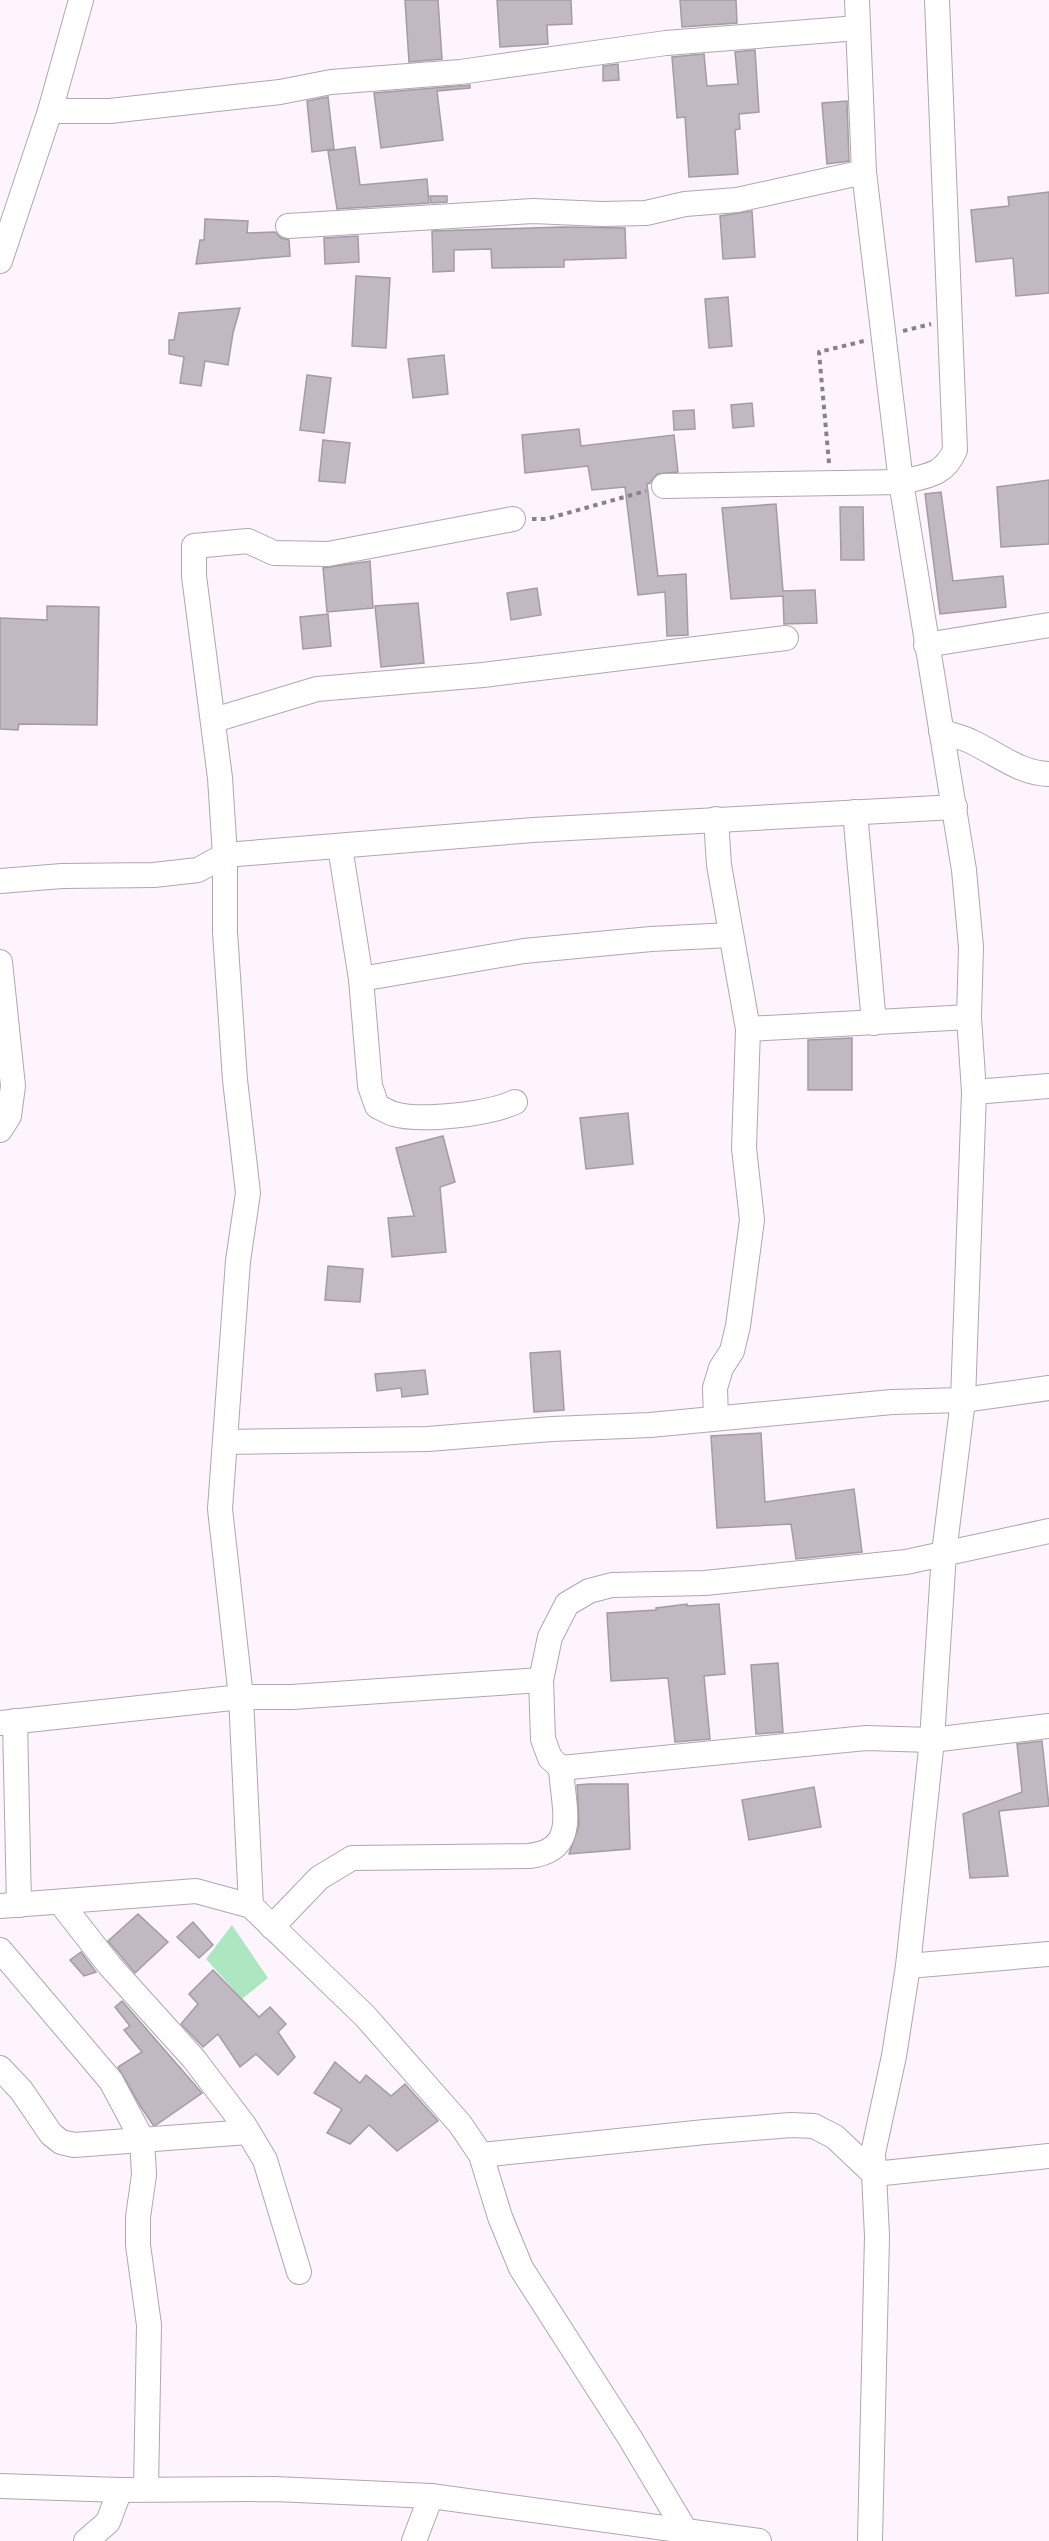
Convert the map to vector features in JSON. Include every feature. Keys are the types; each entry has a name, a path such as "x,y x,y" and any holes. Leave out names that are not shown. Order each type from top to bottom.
{"street":[{"path":"0,261 50,111 81,0"},
{"path":"857,0 864,172 901,483 926,645 955,807 971,947 969,1017 974,1092 963,1400 944,1553 932,1740 908,1966 894,2056 876,2136 874,2174 877,2236 870,2541"},
{"path":"664,486 831,482 901,483 935,473 949,464 955,450 937,0"},
{"path":"50,111 110,111 280,92 331,82 460,72 666,43 858,28"},
{"path":"288,226 533,211 646,213 685,204 737,200 864,172"},
{"path":"251,1906 241,1697 220,1509 238,1261 248,1193 233,1046 225,932 225,855 214,720 194,576 194,546 248,541 274,553 328,554 513,519"},
{"path":"926,645 1049,625"},
{"path":"214,720 317,689 483,675 786,638"},
{"path":"941,731 972,741 1002,760 1028,770 1049,774"},
{"path":"0,881 62,876 154,875 198,870 225,855 533,830 955,807"},
{"path":"855,812 874,1023"},
{"path":"716,819 719,865 748,1029 744,1148 752,1220 738,1326 732,1351 722,1368 715,1388 716,1418"},
{"path":"340,847 361,979 370,1086 377,1106 396,1115 428,1117 501,1108 515,1102"},
{"path":"361,979 524,951 651,939 731,935"},
{"path":"0,962 13,1086 9,1116 0,1130"},
{"path":"748,1029 969,1017"},
{"path":"974,1092 1049,1086"},
{"path":"225,1442 428,1439 716,1418 892,1402 963,1400 1049,1388"},
{"path":"272,1927 319,1878 352,1858 546,1854 558,1847 565,1836 561,1768 550,1758 543,1739 541,1680 550,1637 567,1604 589,1591 612,1585 705,1583 906,1562 1049,1531"},
{"path":"541,1680 292,1697 241,1697 8,1722 9,1906 196,1891 251,1906 365,2016 400,2053 460,2124 481,2155 500,2217 521,2268 630,2438 685,2530"},
{"path":"561,1768 866,1738 932,1740 1049,1726"},
{"path":"60,1902 110,1966 194,2059 248,2132 265,2160 299,2272"},
{"path":"0,1950 111,2081 142,2139 144,2175 138,2217 138,2245 149,2325 146,2489"},
{"path":"908,1966 1049,1954"},
{"path":"0,2068 21,2090 51,2134 60,2142 74,2145 248,2132"},
{"path":"481,2155 791,2125 814,2126 835,2137 874,2174 1049,2156"},
{"path":"0,2486 120,2490 275,2489 430,2496 759,2541"},
{"path":"86,2541 108,2522 120,2490"},
{"path":"414,2541 430,2496"}],"path":[{"path":"819,352 831,482"},
{"path":"513,519 546,519 664,486"}],"green space":[{"path":"232,1925 268,1978 242,1999 206,1959"}],"building":[{"path":"405,0 438,0 442,59 409,62"},
{"path":"497,0 571,0 572,24 547,25 548,44 500,47"},
{"path":"680,0 736,0 737,23 682,27"},
{"path":"755,50 759,112 739,114 740,129 735,130 738,174 689,177 685,117 677,118 672,57 704,54 707,86 738,84 735,52"},
{"path":"618,64 619,80 603,81 603,66"},
{"path":"470,85 470,88 437,91 443,140 381,148 374,93"},
{"path":"328,97 334,149 312,152 307,101"},
{"path":"847,101 849,161 827,164 822,103"},
{"path":"355,147 360,185 427,179 429,203 337,209 328,151"},
{"path":"1049,192 1049,293 1016,296 1013,258 976,262 971,210 1009,206 1008,197"},
{"path":"430,196 447,196 447,202 431,203"},
{"path":"752,211 755,257 723,259 720,216"},
{"path":"205,219 248,221 247,233 275,232 281,238 289,240 290,256 196,264 200,240 204,240"},
{"path":"563,227 625,228 626,258 564,260 564,267 492,268 491,249 454,250 454,271 433,272 432,231"},
{"path":"358,236 359,262 325,264 324,238"},
{"path":"356,276 390,278 386,348 352,346"},
{"path":"728,297 732,346 709,348 705,299"},
{"path":"240,308 228,365 205,361 201,386 180,383 184,357 169,354 169,340 174,340 179,313"},
{"path":"444,355 448,394 413,398 408,359"},
{"path":"307,375 331,378 324,433 300,430"},
{"path":"752,403 754,426 733,428 731,405"},
{"path":"694,410 695,429 674,430 673,411"},
{"path":"579,429 581,446 674,435 678,472 657,474 647,484 658,576 686,574 688,635 667,636 665,592 638,595 625,487 592,490 588,466 525,473 522,435"},
{"path":"323,440 350,443 345,483 319,481"},
{"path":"1049,480 1049,544 1001,547 997,487"},
{"path":"941,492 953,581 1003,576 1006,607 940,614 925,494"},
{"path":"776,504 783,591 815,590 817,623 784,624 783,596 731,599 722,508"},
{"path":"840,507 863,507 864,560 841,560"},
{"path":"370,561 373,608 327,612 323,568"},
{"path":"537,588 541,615 511,620 507,593"},
{"path":"418,603 424,663 381,667 375,606"},
{"path":"47,606 99,607 97,725 19,724 18,730 0,729 0,618 47,620"},
{"path":"328,614 331,646 303,649 300,617"},
{"path":"852,1038 852,1090 808,1090 808,1040"},
{"path":"628,1113 633,1164 586,1169 580,1118"},
{"path":"443,1136 455,1182 440,1187 446,1252 392,1257 388,1218 414,1216 396,1148"},
{"path":"328,1266 363,1269 360,1302 325,1300"},
{"path":"560,1351 564,1410 534,1412 530,1353"},
{"path":"425,1370 428,1394 402,1397 401,1388 377,1391 375,1374"},
{"path":"761,1433 765,1502 854,1489 862,1552 796,1559 791,1524 717,1528 711,1436"},
{"path":"687,1604 687,1606 719,1604 725,1674 704,1676 710,1739 675,1742 668,1678 611,1681 607,1613 656,1610 656,1608"},
{"path":"778,1663 783,1732 756,1734 751,1665"},
{"path":"1042,1741 1049,1806 999,1811 1008,1876 970,1878 963,1814 1022,1792 1017,1744"},
{"path":"628,1784 630,1849 569,1854 579,1825 577,1785"},
{"path":"814,1787 821,1827 749,1840 742,1800"},
{"path":"138,1914 168,1942 135,1973 108,1941"},
{"path":"193,1922 213,1945 199,1958 177,1937"},
{"path":"81,1952 96,1972 84,1976 70,1960"},
{"path":"213,1970 259,2017 270,2007 286,2024 278,2032 295,2057 278,2075 256,2054 240,2067 218,2034 203,2047 181,2024 198,2004 189,1994"},
{"path":"122,2001 202,2093 156,2125 153,2125 141,2107 118,2067 142,2052 124,2030 130,2026 115,2007"},
{"path":"335,2062 360,2083 366,2075 391,2096 405,2084 438,2121 397,2151 369,2125 350,2144 327,2133 342,2109 314,2093"}]}
